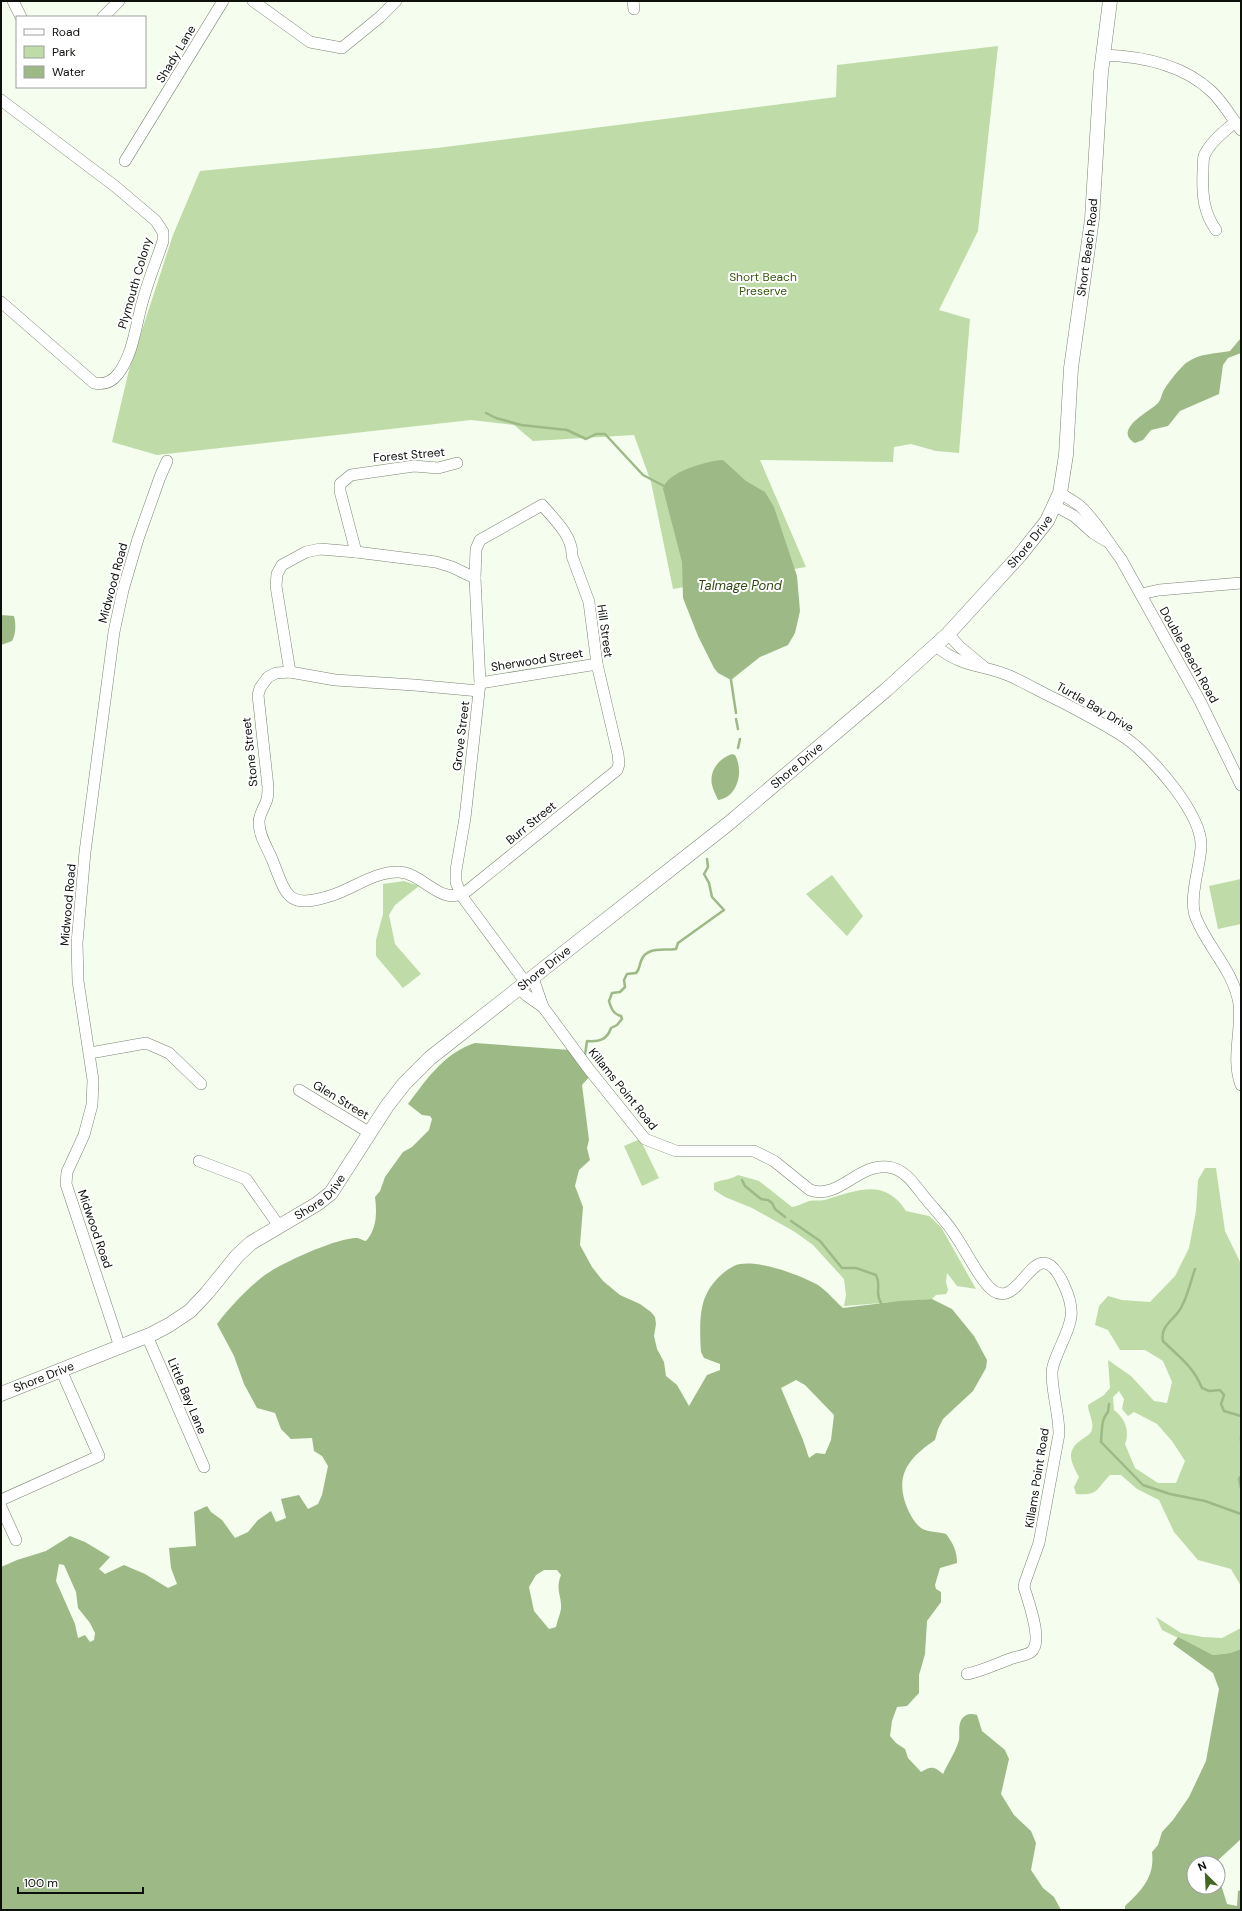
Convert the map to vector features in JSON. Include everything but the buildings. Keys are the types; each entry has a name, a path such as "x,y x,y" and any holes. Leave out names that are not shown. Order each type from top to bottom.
{"main road":[{"name":"Short Beach Road","path":"1058,499 1066,455 1071,368 1076,326 1092,219 1102,55 1110,1"},
{"name":"Shore Drive","path":"1,1394 147,1336 168,1325 190,1311 242,1251 256,1239 328,1196 395,1096 420,1068 451,1041 728,824 936,646 1040,532 1058,499"}],"street":[{"path":"13,1 20,16"},
{"path":"104,16 119,1"},
{"name":"Shady Lane","path":"125,161 223,1"},
{"path":"253,1 310,42 342,48 380,17 396,1"},
{"path":"1102,55 1150,61 1167,65 1184,72 1211,91 1223,104 1238,126 1211,144 1204,157 1202,184 1204,206 1216,230"},
{"name":"Plymouth Colony","path":"1,100 116,187 156,221 163,232 163,241 145,293 127,356 118,374 111,381 102,384 94,384 1,302"},
{"name":"Midwood Road","path":"120,1347 66,1184 67,1172 84,1135 92,1105 93,1080 78,981 77,947 83,872 114,632 123,590 147,512 167,462"},
{"name":"Forest Street","path":"356,552 340,491 340,484 344,479 351,475 374,471 414,466 438,468 457,463"},
{"name":"Double Beach Road","path":"1058,499 1093,533 1107,541 1121,559 1200,701 1241,785"},
{"name":"Grove Street","path":"526,983 461,895 456,882 456,870 464,825 480,687 475,578 476,549 480,540 542,505"},
{"name":"Hill Street","path":"542,505 560,526 572,548 572,556 589,602 597,664 618,754 619,764 616,770"},
{"path":"290,672 277,594 277,574 282,565 306,552 320,549 436,562 452,566 475,578"},
{"path":"1141,594 1158,590 1241,584"},
{"name":"Turtle Bay Drive","path":"948,634 960,648 984,667 1035,688 1100,722 1128,740 1152,760 1187,807 1198,831 1201,844 1194,902 1196,918 1232,980 1240,1006 1237,1068 1241,1085"},
{"name":"Turtle Bay Drive","path":"936,646 957,661 971,666 984,667"},
{"name":"Sherwood Street","path":"480,687 597,664"},
{"name":"Stone Street","path":"461,895 446,896 412,875 399,872 386,874 333,895 312,900 297,901 287,895 280,883 272,859 261,836 259,821 267,799 268,787 258,695 260,688 268,677 276,673 290,672 335,680 480,687"},
{"name":"Burr Street","path":"461,895 616,770"},
{"name":"Killams Point Road","path":"526,983 526,995 543,1007"},
{"name":"Killams Point Road","path":"526,983 588,1068 645,1139 676,1151 754,1151 774,1161 810,1190 817,1192 825,1192 862,1172 877,1167 888,1167 898,1170 912,1180 943,1218 972,1265 992,1291 1001,1294 1010,1293 1018,1287 1031,1268 1040,1263 1048,1264 1057,1272 1069,1299 1072,1318 1054,1363 1053,1382 1059,1418 1059,1434 1039,1543 1024,1587 1036,1630 1035,1646 1032,1651 1025,1655 1013,1657 979,1672 967,1674"},
{"path":"90,1053 146,1043 169,1053 201,1084"},
{"name":"Glen Street","path":"299,1090 370,1133"},
{"path":"200,1161 246,1179 278,1226"},
{"name":"Little Bay Lane","path":"147,1336 204,1468"},
{"path":"1,1500 100,1456 61,1370"},
{"path":"1,1507 16,1540"}],"green space":[{"name":"Short Beach Preserve","path":"998,46 978,231 939,310 970,319 959,453 936,451 911,444 894,447 893,462 760,460 806,567 673,589 651,482 634,435 533,441 514,425 471,420 157,455 112,442 129,370 173,235 200,171 437,148 836,97 837,65"},
{"path":"832,875 863,916 847,936 806,894"},
{"path":"1241,879 1241,924 1218,929 1209,886"},
{"path":"404,881 419,886 395,905 389,915 395,944 421,974 403,988 376,956 376,940 383,914 383,884"},
{"path":"640,1139 659,1178 642,1186 624,1146"},
{"path":"1205,1168 1216,1168 1225,1231 1241,1264 1241,1586 1231,1569 1198,1560 1174,1532 1159,1500 1137,1489 1121,1475 1110,1475 1093,1493 1076,1494 1074,1487 1079,1477 1073,1465 1071,1456 1072,1451 1078,1442 1092,1431 1092,1423 1088,1405 1104,1395 1110,1388 1108,1360 1131,1376 1154,1401 1167,1403 1172,1382 1163,1361 1145,1350 1120,1350 1108,1330 1095,1325 1099,1306 1108,1296 1122,1300 1150,1302 1175,1276 1189,1248 1196,1211 1198,1180","holes":["1119,1391 1124,1399 1122,1409 1128,1416 1134,1412 1157,1424 1172,1441 1185,1461 1176,1483 1158,1483 1135,1468 1125,1444 1127,1434 1126,1425 1118,1413 1114,1410 1113,1397"]},
{"path":"738,1175 759,1181 792,1207 809,1201 825,1200 848,1193 869,1189 879,1190 888,1194 897,1200 906,1211 929,1216 941,1227 976,1289 957,1286 947,1273 946,1282 948,1290 946,1294 936,1295 932,1299 844,1306 846,1295 844,1279 813,1245 795,1232 752,1208 725,1197 714,1190 714,1183"},
{"path":"1156,1617 1181,1633 1203,1637 1222,1638 1241,1628 1241,1649 1230,1653 1213,1655 1162,1630"}],"water":[{"path":"1241,338 1241,353 1228,358 1223,365 1219,394 1180,411 1168,426 1151,430 1143,440 1135,443 1129,438 1128,432 1130,426 1158,403 1167,385 1186,363 1207,354 1230,351"},
{"name":"Talmage Pond","path":"723,460 746,481 765,492 774,507 797,576 800,611 795,633 788,645 760,657 731,680 718,673 714,668 698,636 683,598 682,562 663,489 671,477 688,468"},
{"path":"1,615 14,616 15,632 12,641 1,645"},
{"path":"732,754 735,755 738,761 739,768 739,775 735,789 725,798 718,800 712,785 712,775 719,762"},
{"path":"475,1043 570,1050 590,1076 582,1085 589,1140 587,1148 590,1160 579,1170 575,1186 583,1207 580,1245 592,1267 603,1281 620,1295 640,1304 655,1317 656,1324 654,1336 657,1349 664,1362 666,1376 677,1385 689,1406 707,1375 720,1370 720,1364 704,1358 701,1352 700,1332 702,1306 704,1300 712,1285 720,1276 734,1266 742,1264 764,1265 776,1268 810,1281 821,1287 843,1308 899,1301 932,1299 952,1309 974,1336 987,1360 986,1368 973,1391 943,1419 935,1440 917,1454 910,1462 903,1479 902,1489 904,1500 914,1520 922,1529 946,1534 954,1547 957,1563 940,1568 935,1585 936,1589 941,1592 941,1602 927,1621 925,1654 919,1675 919,1693 907,1706 897,1707 892,1721 890,1736 896,1743 905,1749 908,1758 921,1772 927,1769 935,1768 943,1774 958,1744 959,1727 962,1718 968,1714 977,1715 982,1731 1005,1750 1009,1759 1001,1794 1014,1815 1031,1831 1036,1843 1031,1870 1043,1888 1054,1897 1061,1910 1,1910 1,1567 17,1560 46,1551 70,1536 85,1542 110,1557 99,1569 105,1574 124,1565 145,1574 168,1588 177,1584 171,1568 169,1548 196,1546 194,1512 207,1506 211,1512 222,1520 235,1538 248,1532 258,1520 271,1511 276,1522 286,1518 281,1499 299,1495 308,1509 318,1504 322,1495 328,1466 322,1456 314,1451 312,1438 291,1439 281,1429 275,1413 257,1408 244,1384 234,1356 217,1324 249,1289 261,1278 280,1266 293,1259 336,1242 357,1238 366,1241 374,1226 376,1209 375,1197 380,1191 385,1177 403,1152 412,1147 429,1130 432,1119 430,1116 422,1115 408,1104 429,1076 445,1060 464,1047","holes":["796,1380 805,1385 834,1415 831,1440 825,1454 816,1453 809,1458 781,1388","59,1564 64,1565 76,1592 78,1608 90,1623 95,1633 94,1640 90,1642 85,1635 78,1638 75,1624 56,1581","544,1570 557,1570 561,1575 559,1580 561,1609 556,1627 549,1629 534,1611 529,1587 536,1575"]},
{"path":"1178,1637 1213,1655 1230,1653 1241,1649 1241,1839 1224,1855 1186,1855 1186,1895 1224,1895 1227,1904 1237,1906 1238,1891 1241,1890 1241,1910 1125,1910 1125,1906 1146,1882 1151,1869 1152,1852 1158,1845 1162,1832 1173,1820 1189,1797 1206,1761 1219,1689 1213,1673 1173,1644"}],"waterway":[{"path":"486,413 496,418 521,425 567,430 586,439 596,434 605,434 643,475 664,486"},
{"path":"731,680 736,713"},
{"path":"736,719 738,729"},
{"path":"738,748 740,739"},
{"path":"585,1055 587,1041 595,1041 605,1038 611,1028 617,1025 622,1019 621,1016 616,1014 613,1010 609,1001 612,993 620,992 625,987 624,980 627,974 637,972 643,956 651,951 676,949 678,943 724,910 712,897 709,883 704,874 708,867 707,859"},
{"path":"742,1180 745,1186 761,1199 768,1200 772,1203 775,1209 785,1217"},
{"path":"791,1221 820,1241 842,1268 856,1268 876,1275 878,1279 878,1295 881,1303"},
{"path":"1195,1269 1182,1307 1167,1324 1163,1332 1163,1341 1190,1368 1202,1388 1209,1391 1220,1390 1224,1395 1221,1404 1224,1411 1241,1416"},
{"path":"1109,1404 1108,1412 1103,1422 1101,1442 1143,1485 1170,1494 1205,1501 1241,1514"},
{"path":"1241,1436 1241,1441"},
{"path":"1241,1476 1239,1479 1241,1488"}]}
